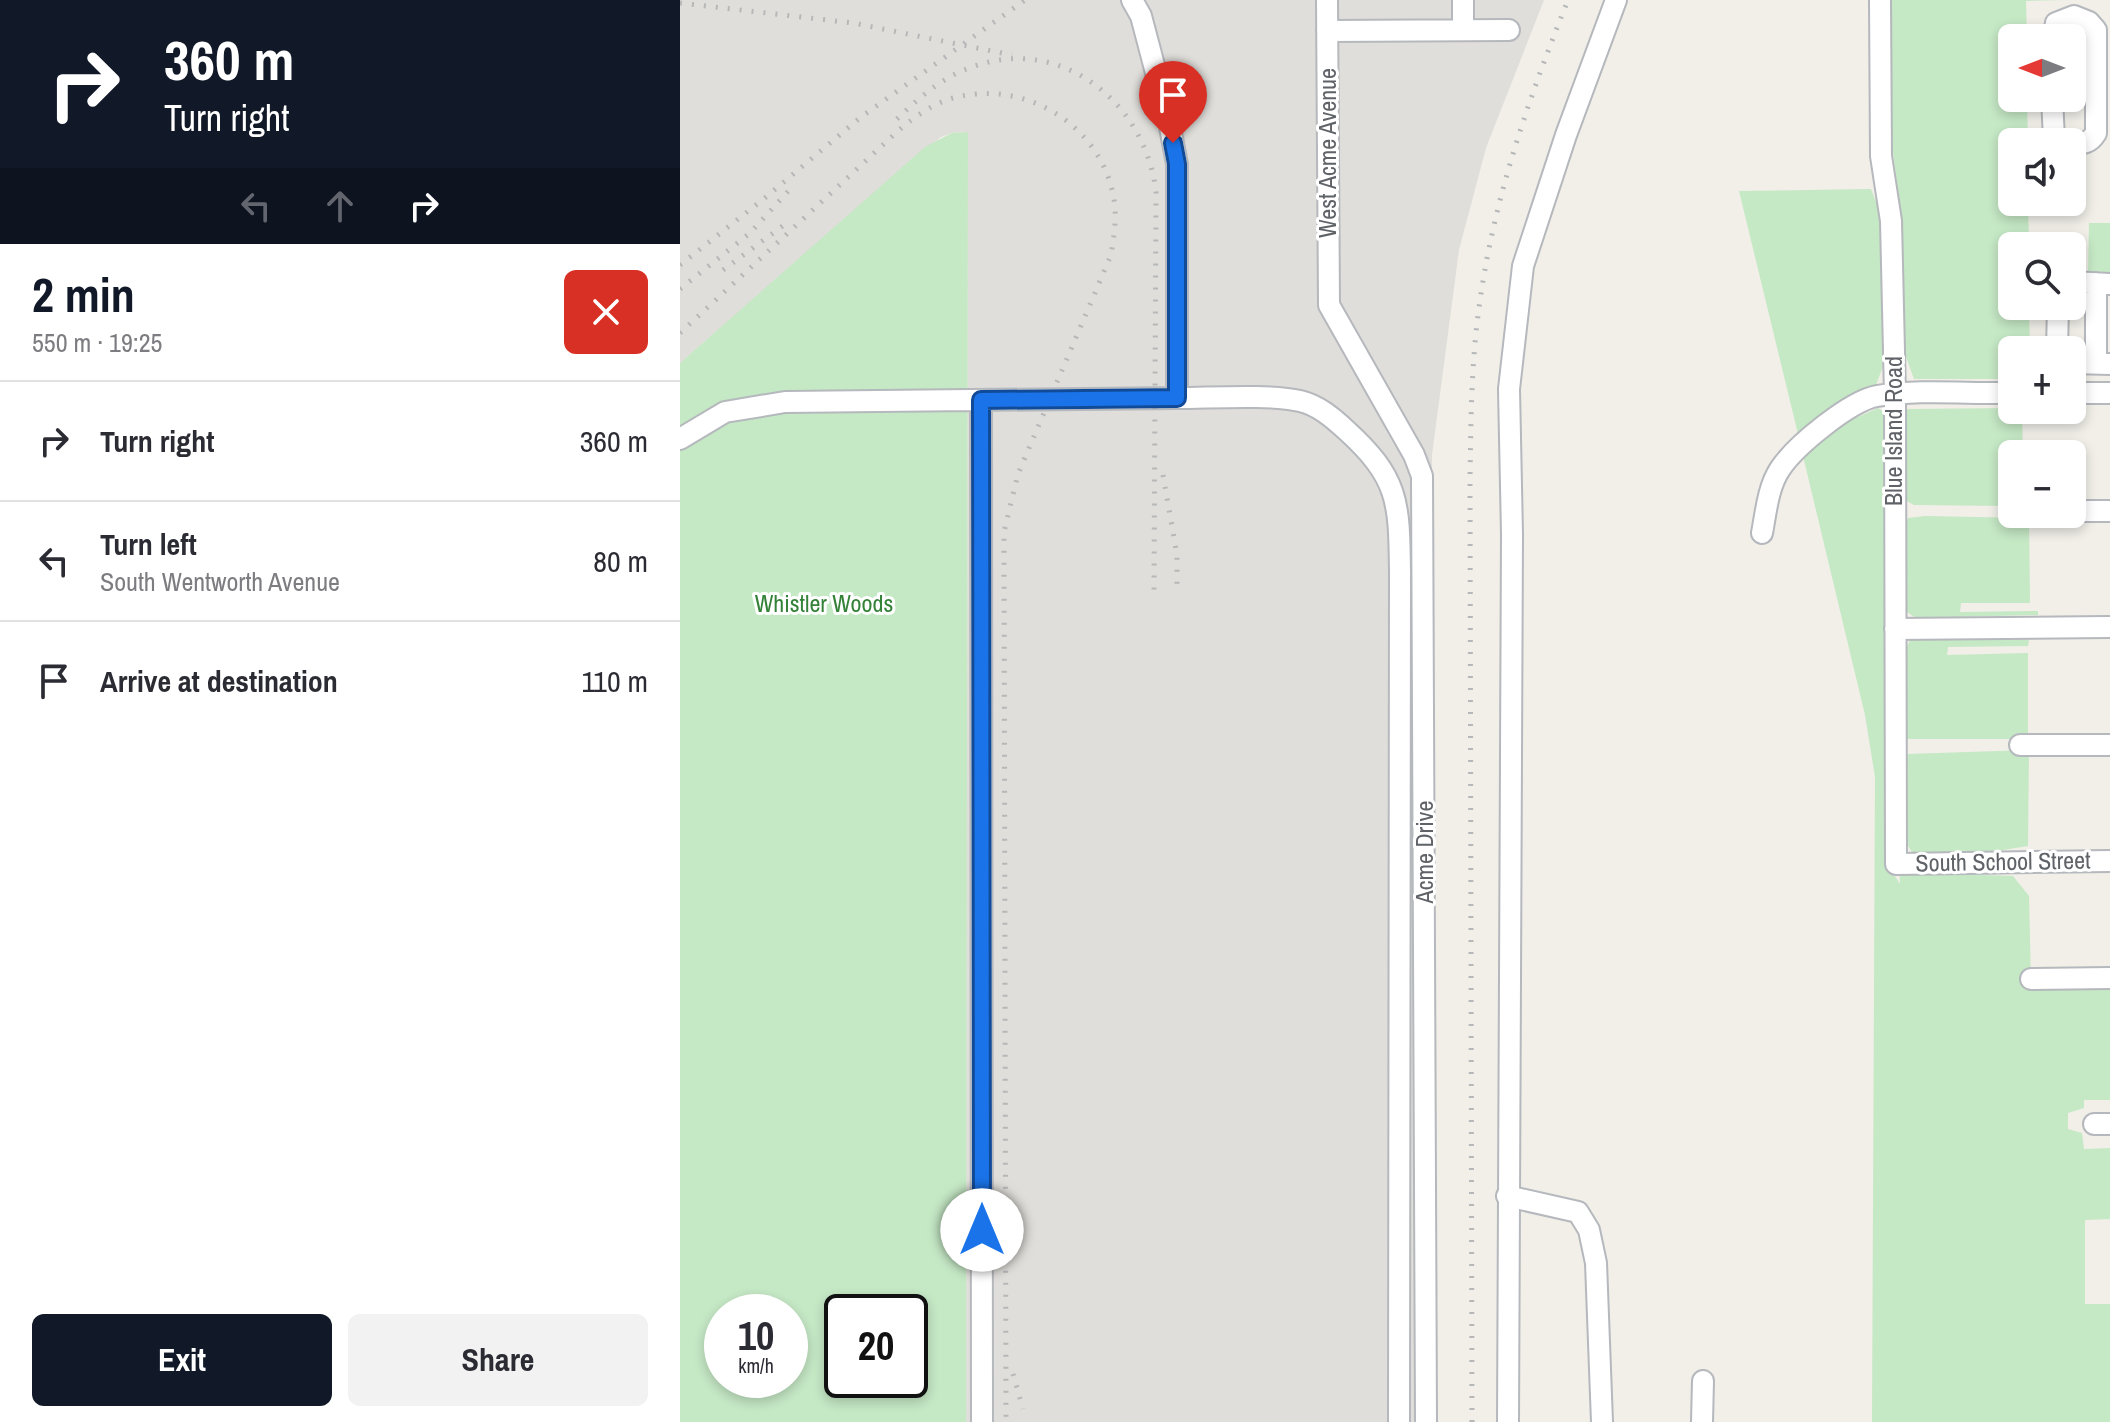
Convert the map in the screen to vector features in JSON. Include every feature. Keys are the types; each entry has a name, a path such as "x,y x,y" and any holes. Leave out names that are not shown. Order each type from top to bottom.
{"street":[{"path":"1132,0 1141,16 1177,164 1177,398"},
{"name":"West Acme Avenue","path":"1327,0 1329,305"},
{"path":"1463,0 1463,30"},
{"path":"1508,1422 1512,534 1509,389 1523,266 1538,215 1616,0"},
{"name":"Blue Island Road","path":"1880,0 1881,156 1891,221 1895,395 1896,864"},
{"path":"2056,24 2074,8 2096,30 2096,133 2086,143"},
{"path":"1327,31 1509,30"},
{"path":"2103,283 2103,364"},
{"name":"Acme Drive","path":"1329,305 1414,455 1422,476 1426,1422"},
{"path":"1762,533 1771,487 1780,469 1817,433 1859,402 1895,395 1998,393"},
{"path":"2086,393 2110,393"},
{"path":"680,439 725,412 785,402 1291,399 1319,408 1368,450 1382,467 1391,484 1396,509 1400,573 1399,1422"},
{"path":"981,400 982,1422"},
{"path":"2086,511 2110,511"},
{"path":"1895,629 2110,627"},
{"path":"2020,745 2110,745"},
{"name":"South School Street","path":"1896,864 2110,861"},
{"path":"2031,979 2110,978"},
{"path":"1507,1196 1578,1212 1589,1230 1596,1263 1602,1422"},
{"path":"1702,1422 1703,1381"}],"shaded area":[{"path":"680,0 1544,0 1486,148 1459,250 1432,455 1434,1422 966,1422 968,132 941,137 680,363"}],"green space":[{"path":"1889,0 2064,0 2026,1 2027,24 1998,24 1998,112 2027,112 2028,128 1998,128 1998,216 2028,216 2029,232 1998,232 1998,320 2029,320 2030,336 1998,336 1998,379 1914,379 1905,354 1899,199 1892,145"},
{"name":"Whistler Woods","path":"968,132 966,1422 680,1422 680,363 925,147 952,133"},
{"path":"1871,189 1883,220 1886,358 1876,385 1834,407 1799,438 1739,191"},
{"path":"2089,223 2110,223 2110,274 2088,274"},
{"path":"1878,408 1886,413 1893,873 1900,884 1899,857 1926,873 2013,876 2029,896 2031,983 2110,983 2110,1100 2084,1100 2084,1108 2068,1113 2068,1129 2082,1133 2084,1149 2110,1148 2110,1219 2085,1220 2085,1304 2110,1304 2110,1422 1872,1422 1875,777 1865,715 1803,456 1840,425"},
{"path":"1998,408 1998,424 2022,424 2023,440 1998,440 1998,506 1914,505 1903,499 1902,412 1908,409"},
{"path":"1998,517 1998,528 2029,528 2030,603 1961,603 1960,612 2038,611 2038,615 1916,618 1907,612 1902,592 1903,526 1908,518"},
{"path":"1910,640 2029,640 2028,646 1948,647 1947,655 2028,653 2028,739 1905,739 1906,649"},
{"path":"2029,750 2028,846 1990,852 1983,859 1914,855 1904,840 1907,754"}],"railway":[{"path":"680,265 861,117 1025,0"},
{"path":"1472,1422 1470,478 1473,372 1476,329 1493,229 1526,113 1568,0"},
{"path":"680,3 853,23 1012,55"},
{"path":"897,119 932,89 961,71 1005,59 1037,60 1067,69 1094,84 1117,105 1136,130 1149,160 1156,192 1154,590"},
{"path":"680,333 899,130 926,110 949,99 984,94 1010,96 1035,103 1058,115 1078,131 1107,173 1115,206 1111,255 1018,474 1004,532 1006,1422"},
{"path":"680,289 750,233 792,187"},
{"path":"723,270 784,225"},
{"path":"1163,475 1177,555 1177,590"},
{"path":"1013,1374 1023,1409"}],"route":[{"path":"982,1230 981,400 1177,398 1177,164 1173,143"}]}
